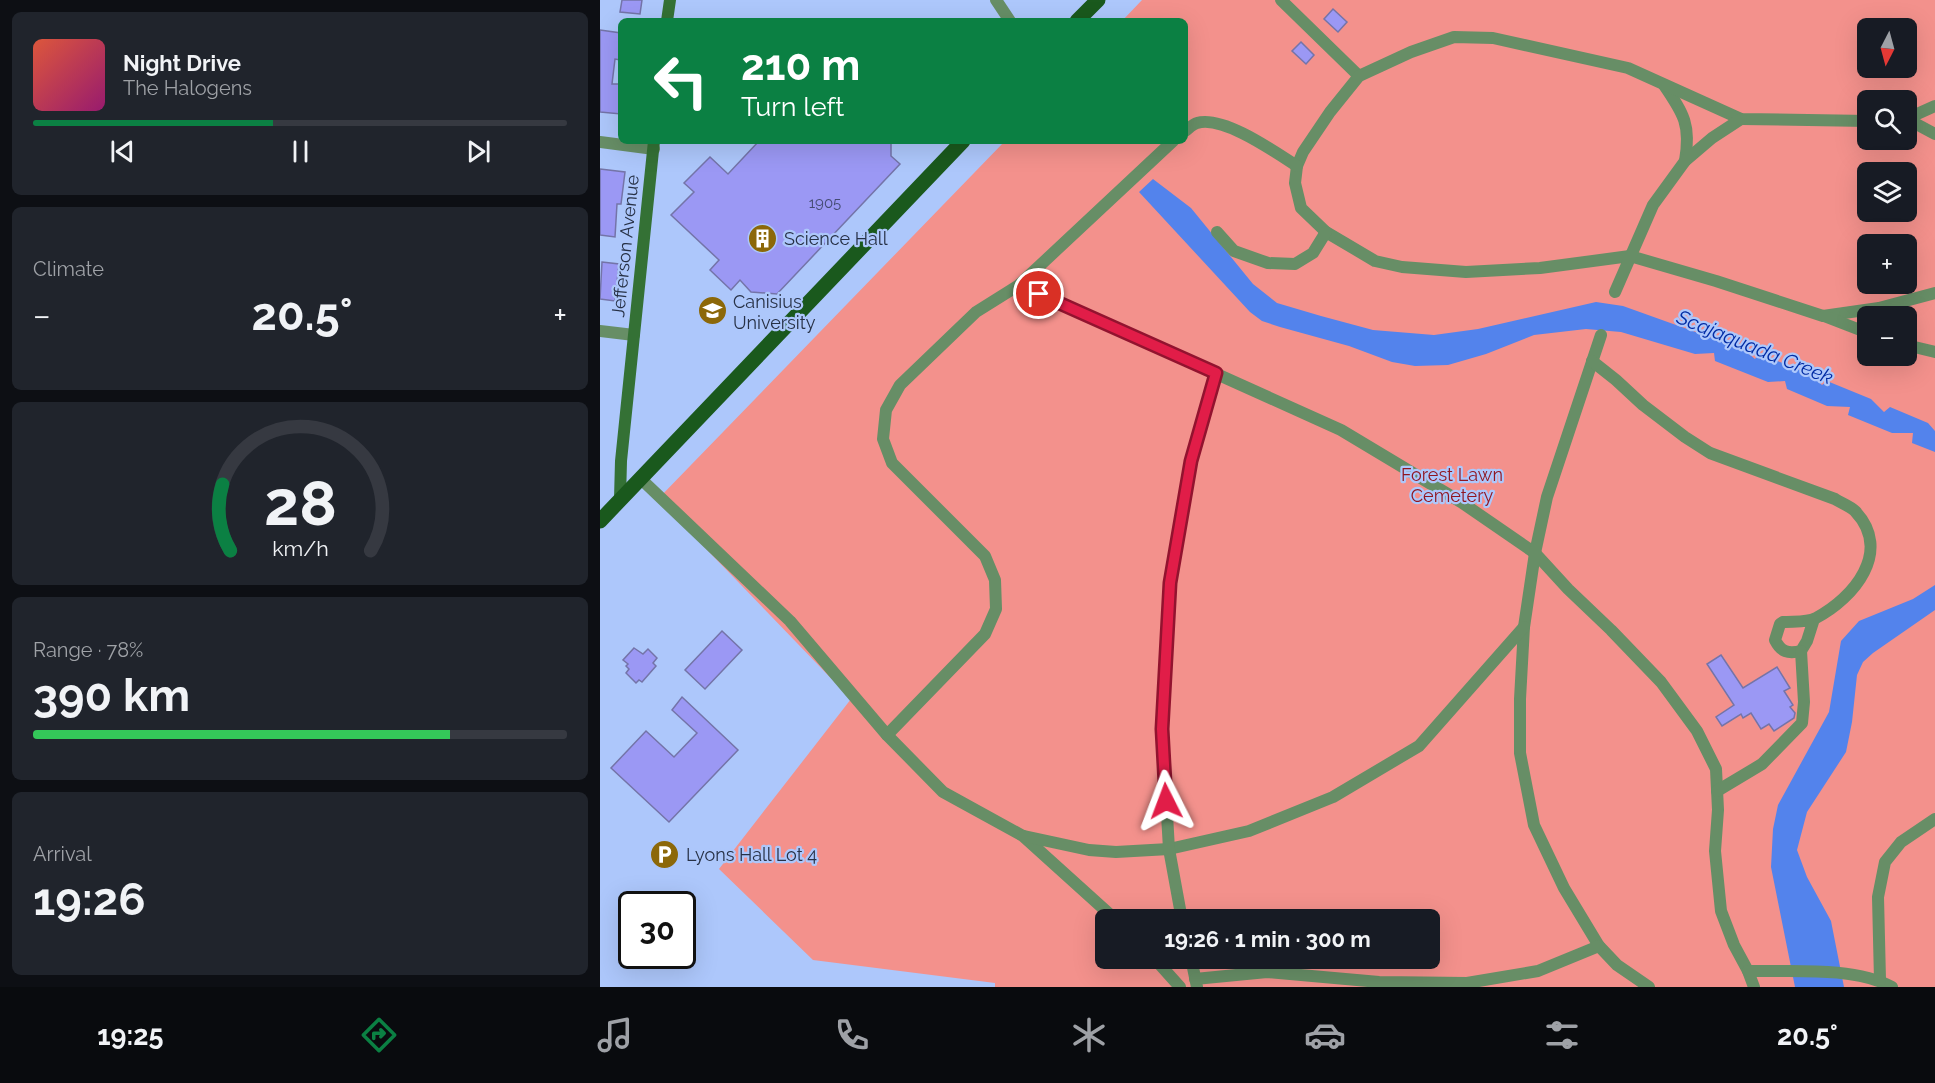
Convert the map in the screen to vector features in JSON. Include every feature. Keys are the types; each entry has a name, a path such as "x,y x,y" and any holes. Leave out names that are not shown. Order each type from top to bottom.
{"main road":[{"path":"1080,18 1098,0"},
{"path":"600,521 960,144"}],"street":[{"path":"667,18 670,0"},
{"path":"996,0 1008,18"},
{"path":"1281,0 1359,76"},
{"path":"1857,121 1741,119 1628,68 1493,38 1454,37 1410,52 1359,76 1330,112 1303,152 1297,166 1295,183 1301,208 1326,232 1375,261 1413,268 1466,272 1540,268 1630,256 1716,281 1857,329"},
{"path":"1663,84 1682,111 1688,139 1685,161"},
{"path":"1917,114 1935,106"},
{"path":"1615,292 1653,206 1685,161 1712,138 1741,119"},
{"path":"1188,129 1197,123 1221,123 1253,139 1297,166"},
{"path":"1917,124 1935,134"},
{"path":"600,142 618,143"},
{"path":"636,144 654,145"},
{"name":"Jefferson Avenue","path":"620,499 621,460 654,145"},
{"path":"887,735 985,634 996,609 995,580 985,556 892,463 883,439 886,410 900,385 976,312 1019,285 1169,145"},
{"path":"1217,232 1234,251 1269,263 1295,264 1313,253 1326,232"},
{"path":"1019,285 1341,430 1461,502 1535,553 1661,682 1697,731 1716,769 1718,810 1715,850 1721,910 1734,945 1754,987"},
{"path":"1823,316 1879,308 1935,292"},
{"path":"600,331 634,335"},
{"path":"1601,335 1547,497 1535,553 1524,627 1520,753 1534,825 1564,888 1599,946 1617,965 1649,987"},
{"path":"1917,348 1935,352"},
{"path":"1592,361 1643,405 1710,453 1835,499 1854,510 1867,528 1871,541 1868,564 1861,581 1849,596 1814,619 1784,622 1778,626 1775,640 1778,647 1789,653 1801,651"},
{"path":"1180,909 1169,849 1162,729 1170,583 1191,461 1216,373"},
{"path":"641,479 790,621 887,735 944,792 1023,836 1104,909"},
{"path":"1717,791 1762,764 1802,723 1804,702 1801,651 1808,641 1814,619"},
{"path":"1023,836 1089,850 1116,852 1169,849 1249,831 1333,797 1419,746 1524,627"},
{"path":"1880,981 1878,897 1885,862 1901,842 1935,819"},
{"path":"1196,983 1267,972 1378,982 1467,983 1538,971 1599,946"},
{"path":"1164,969 1180,987"},
{"path":"1748,971 1846,973 1880,981 1892,987"}],"green space":[{"name":"Forest Lawn Cemetery","path":"1142,0 1935,0 1935,987 995,987 995,983 813,960 719,869 851,699 658,499 1002,144 1188,144 1188,18 1125,18"}],"water":[{"path":"1153,179 1191,208 1253,284 1277,303 1373,330 1434,335 1478,329 1596,302 1623,306 1743,349 1755,359 1759,354 1811,374 1822,385 1827,381 1871,399 1884,412 1890,407 1928,423 1935,431 1935,452 1912,443 1913,433 1892,433 1848,415 1850,407 1827,406 1787,389 1785,381 1768,382 1715,361 1714,353 1695,354 1621,332 1586,329 1534,335 1486,354 1448,365 1415,366 1392,362 1349,346 1262,321 1250,312 1139,192"},
{"path":"1935,585 1935,610 1863,662 1857,675 1846,752 1807,812 1797,850 1807,877 1831,921 1844,987 1795,987 1771,867 1773,829 1778,805 1829,712 1841,641 1859,621 1913,599"}],"building":[{"path":"622,0 642,0 640,14 620,12"},
{"path":"1333,9 1347,22 1338,32 1324,19"},
{"path":"600,30 618,33 618,60 615,59 612,84 618,84 618,114 600,112"},
{"path":"1301,42 1314,55 1306,64 1292,51"},
{"name":"Science Hall","path":"756,144 891,144 891,156 900,164 777,294 751,292 740,280 731,290 710,270 719,260 671,215 694,192 684,183 710,157 728,174"},
{"path":"600,169 625,172 621,204 617,204 615,237 600,235"},
{"path":"602,262 619,264 615,301 600,299"},
{"path":"722,631 742,650 705,689 685,670"},
{"path":"634,648 643,654 648,649 657,658 653,663 656,666 642,682 639,680 636,683 626,673 629,669 626,666 628,664 623,660"},
{"path":"1721,655 1743,688 1777,667 1790,688 1784,691 1793,705 1790,707 1795,713 1794,718 1774,731 1769,724 1761,729 1751,713 1743,718 1741,714 1722,726 1716,717 1734,705 1707,664"},
{"path":"682,697 738,750 669,822 611,768 646,731 674,757 697,733 672,710"}],"place":[{"name":"Science Hall","path":"763,238"},
{"name":"Canisius University","path":"712,311"},
{"name":"Lyons Hall Lot 4","path":"665,854"}],"route":[{"path":"1039,294 1216,373 1191,461 1170,583 1162,729 1166,801"}],"water label":[{"name":"Scajaquada Creek","path":"1755,347"}]}
